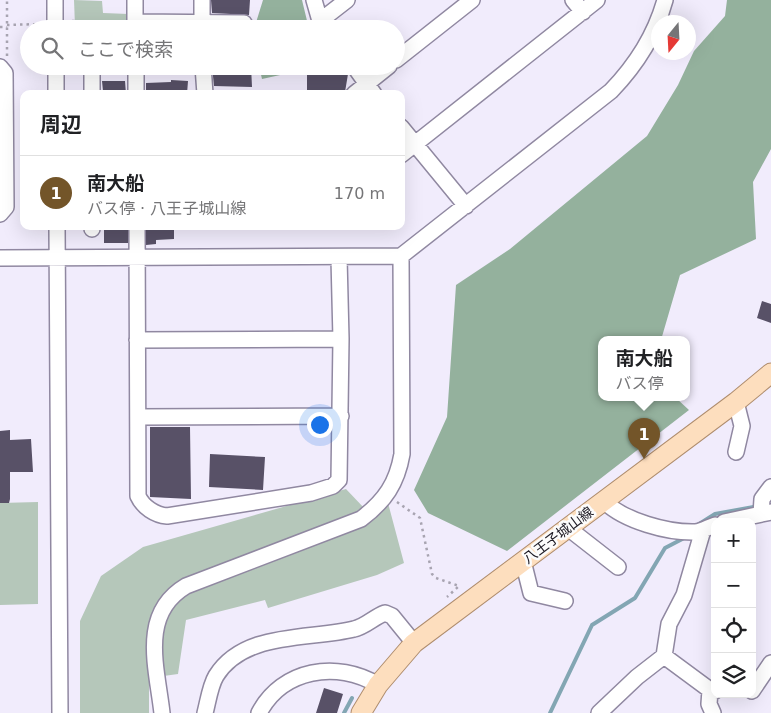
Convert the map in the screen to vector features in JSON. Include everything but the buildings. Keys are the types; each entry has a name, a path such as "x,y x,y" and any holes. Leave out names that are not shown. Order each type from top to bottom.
{"main road":[{"name":"八王子城山線","path":"361,713 378,684 414,644 770,377"}],"street":[{"path":"55,0 55,20"},
{"path":"135,0 135,20"},
{"path":"202,0 202,20"},
{"path":"314,0 321,20"},
{"path":"328,20 346,0"},
{"path":"405,53 472,0"},
{"path":"573,0 583,12"},
{"path":"405,152 597,0"},
{"path":"0,258 339,258 400,256 611,91 626,75 648,44 665,0"},
{"path":"0,214 6,207 4,73 1,68"},
{"path":"56,75 56,90"},
{"path":"92,75 92,90"},
{"path":"136,75 136,90"},
{"path":"204,75 205,90"},
{"path":"360,75 370,89 381,75"},
{"path":"405,132 466,206"},
{"path":"56,230 60,713"},
{"path":"137,230 138,496 141,502 155,513 167,516 311,493 333,486 340,475 341,339 339,258"},
{"path":"162,713 155,633 159,612 172,596 186,586 362,518 388,495 397,476 402,454 400,256"},
{"path":"137,340 341,339"},
{"path":"736,402 742,426 736,452"},
{"path":"138,417 340,416"},
{"path":"743,518 766,513 762,499 771,488"},
{"path":"598,713 637,677 664,656 669,624 684,595 700,529 660,529 613,510 604,501"},
{"path":"568,528 618,567"},
{"path":"523,561 531,593 565,601"},
{"path":"205,713 214,678 218,673 239,653 268,642 354,629 384,613 392,616 414,644"},
{"path":"664,656 711,690"},
{"path":"756,685 771,663"},
{"path":"259,713 265,702 276,690 309,673 347,672 378,684"},
{"path":"711,695 709,704 713,713"}],"path":[{"path":"1,68 7,60 8,0"},
{"path":"0,27 20,25"},
{"path":"388,495 420,518 426,542 428,565 432,574 436,578 459,586"}],"green space":[{"path":"74,0 102,1 103,13 128,14 128,20 75,20"},
{"path":"263,0 302,0 307,20 257,20"},
{"path":"727,0 771,0 771,149 753,182 756,239 680,275 662,336 598,336 598,401 679,401 689,410 507,551 428,513 414,490 447,417 456,285 510,249 647,136 678,85 690,60 696,60 696,49 725,16"},
{"path":"261,75 280,75 262,79"},
{"path":"346,489 365,509 388,503 404,563 377,575 268,608 265,600 186,620 178,674 149,678 149,713 80,713 80,621 101,576 143,547"},
{"path":"38,502 38,604 0,605 0,503"}],"waterway":[{"path":"696,526 715,514 759,506"},
{"path":"550,713 592,625 635,598 665,548 688,536"},
{"path":"344,713 352,698"}],"place":[{"name":"南大船","path":"644,459"}]}
